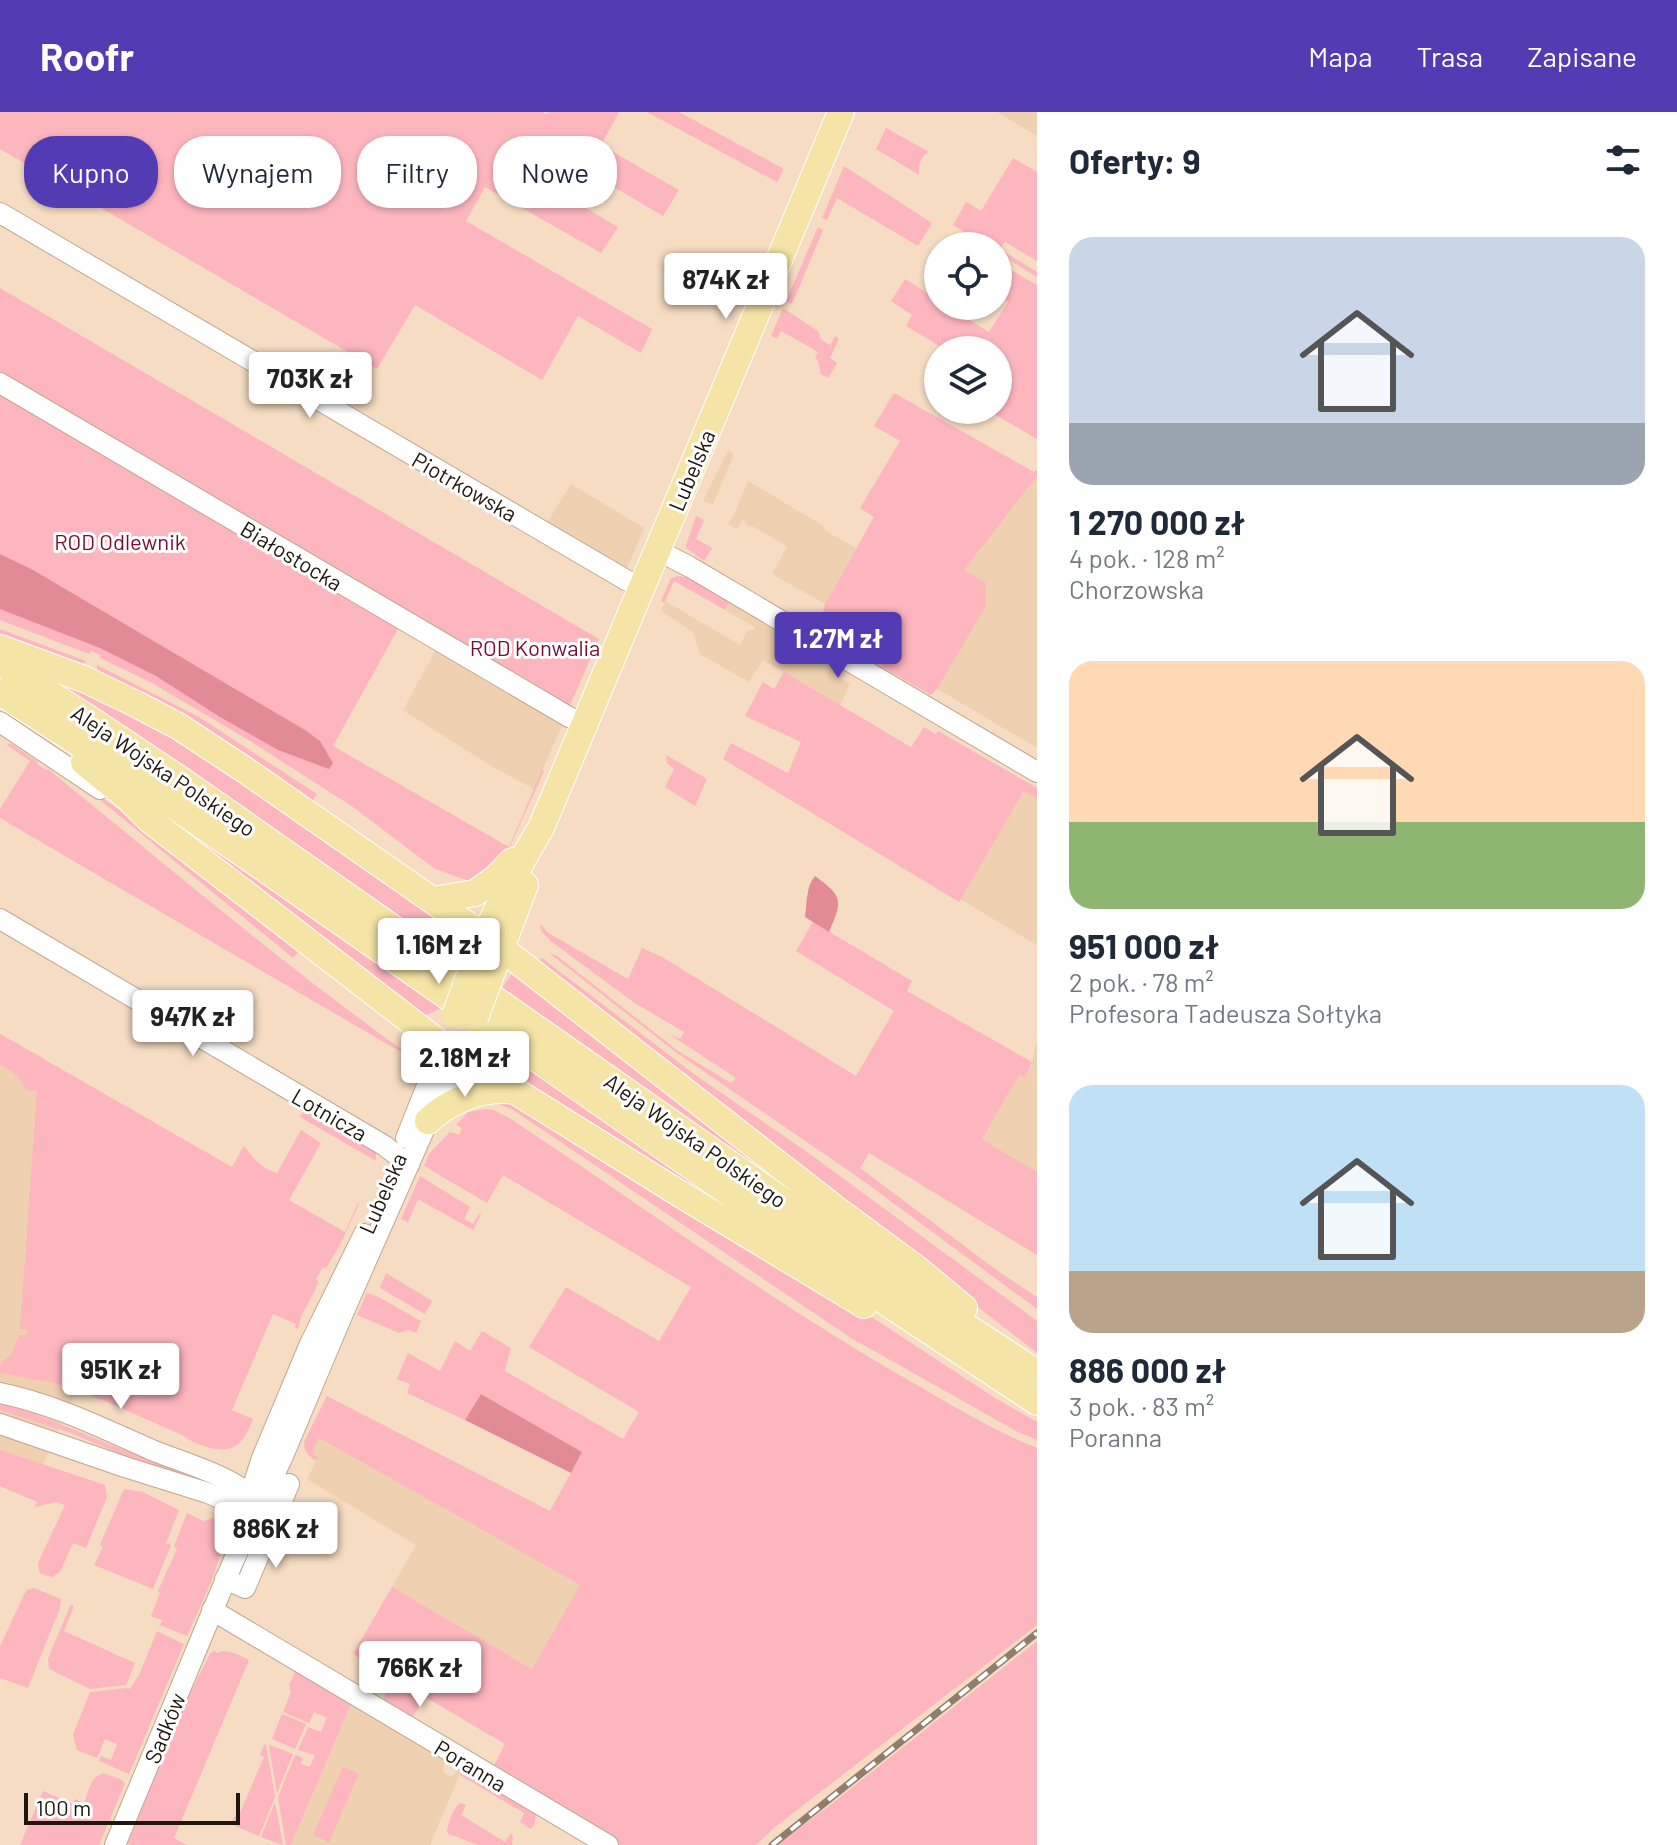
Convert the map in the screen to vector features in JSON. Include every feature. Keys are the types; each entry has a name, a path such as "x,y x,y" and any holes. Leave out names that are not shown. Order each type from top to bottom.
{"main road":[{"name":"Lubelska","path":"452,1051 515,870 541,828 841,112"},
{"path":"0,648 84,679 178,726 432,900 492,942 917,1269 974,1315 1029,1368"},
{"name":"Aleja Wojska Polskiego","path":"0,662 171,773 918,1295 1029,1368"},
{"path":"5,705 452,1051 843,1293 944,1343"},
{"name":"Aleja Wojska Polskiego","path":"5,705 163,798 944,1343 1037,1402"},
{"path":"432,900 470,894 482,888 496,878 541,828"},
{"path":"428,1121 469,1096 496,1090 515,1091"}],"street":[{"name":"Piotrkowska","path":"0,213 642,587"},
{"name":"Białostocka","path":"0,383 569,717 585,723"},
{"path":"657,550 1037,772"},
{"name":"Lotnicza","path":"0,919 404,1160"},
{"name":"Lubelska","path":"212,1610 229,1571 262,1458 309,1346 404,1160 428,1121 452,1051"},
{"name":"Lubelska","path":"246,1509 279,1485 404,1160 452,1051"},
{"path":"0,1393 86,1420 228,1482 246,1480 262,1458"},
{"path":"0,1424 208,1493 246,1509"},
{"path":"228,1482 246,1509"},
{"path":"229,1571 245,1588 279,1485"},
{"name":"Sadków","path":"115,1845 212,1610"},
{"name":"Poranna","path":"212,1610 608,1845"}],"shaded area":[{"path":"997,112 1037,112 1037,136 1014,122"},
{"path":"728,451 734,454 713,504 703,501"},
{"path":"1037,469 1037,748 889,660"},
{"path":"748,481 856,548 825,604 772,574 787,546 749,527 743,519 737,529 728,524"},
{"path":"571,484 644,528 627,568 546,525"},
{"path":"0,554 33,570 305,730 320,741 333,763 329,769 278,750 156,676 100,648 0,609"},
{"path":"665,601 740,645 748,630 755,627 725,610 729,602 793,637 792,640 802,646 804,644 847,668 842,679 850,684 840,705 763,660 749,682 700,654 693,632 661,611"},
{"path":"437,648 563,723 534,789 491,766 403,710"},
{"path":"1025,790 1037,798 1037,945 960,899"},
{"path":"815,876 831,889 838,900 837,913 829,932 805,917 808,890"},
{"path":"0,1034 45,1059 93,1347 34,1484 0,1469"},
{"path":"1037,1038 1037,1172 982,1139 1019,1074 1026,1076 1031,1068"},
{"path":"481,1394 582,1452 571,1473 465,1420"},
{"path":"319,1438 580,1585 532,1669 392,1587 416,1545 307,1479 317,1459 313,1452"},
{"path":"352,1702 445,1756 443,1772 451,1777 462,1769 430,1845 291,1845"}],"green space":[{"path":"0,112 619,112 606,136 493,136 493,192 485,187 477,201 477,136 357,136 357,208 473,208 466,221 652,329 641,353 578,316 542,380 415,305 377,369 101,208 158,208 158,136 24,136 24,163 0,149"},
{"path":"647,112 679,112 784,169 777,182"},
{"path":"886,128 929,152 921,162 919,175 876,149"},
{"path":"617,154 679,190 663,216 617,189"},
{"path":"1013,158 1037,172 1037,261 1012,246 1012,232 964,232 953,225 966,202 981,211"},
{"path":"844,166 932,223 918,246 837,198 827,220 822,218"},
{"path":"522,208 586,208 618,227 601,253"},
{"path":"818,227 823,230 792,304 786,301"},
{"path":"1012,256 1037,272 1037,277 1012,262"},
{"path":"1012,271 1037,285 1037,439 1011,424 1012,336 924,337 906,326 912,315 891,301 905,279 924,291 924,320 970,320 989,332 997,320 1012,320"},
{"name":"ROD Konwalia","path":"0,288 599,639 568,710 0,376"},
{"path":"783,308 818,331 821,339 830,345 835,336 839,339 830,358 837,363 828,378 821,374 815,358 818,352 781,331 777,339 771,336"},
{"name":"ROD Odlewnik","path":"0,389 399,627 333,746 509,847 544,771 507,853 472,882 435,869 353,807 152,683 91,651 89,654 0,620"},
{"path":"894,393 924,410 924,424 949,424 1034,472 1037,469 1037,476 964,570 986,583 986,606 931,695 819,628 825,604 874,517 860,508 900,441 874,426"},
{"path":"696,516 704,520 696,539 712,548 704,561 686,548"},
{"path":"671,578 689,578 729,602 725,610 674,581 664,603 661,601"},
{"path":"0,629 86,661 82,665 0,639"},
{"path":"20,662 171,733 461,932 461,961"},
{"path":"97,665 199,717 317,794 311,803 97,672"},
{"path":"784,672 911,747 924,727 936,734 938,731 1037,788 1037,798 1024,791 959,902 723,759 731,743 788,773 801,742 745,716 763,682 774,689"},
{"path":"10,743 48,769 276,955 418,1062 0,818 0,809 30,761 7,745"},
{"path":"666,755 707,779 695,806 665,787 674,769 667,763"},
{"path":"72,777 140,824 299,951 293,958"},
{"path":"113,779 443,1007 420,1018"},
{"path":"813,922 912,981 907,991 1032,1062 1024,1077 1019,1075 982,1139 1037,1172 1037,1255 869,1153 860,1168 1037,1297 1037,1309 855,1175 677,1053 549,953 557,956 678,1051 731,1083 736,1078 669,1034 680,1039 684,1032 633,1002 552,942 541,931 540,923 547,932 628,979 642,948 662,957 856,1076 894,1011 796,951"},
{"path":"542,958 694,1074 810,1154 1037,1321 1037,1353 536,962"},
{"path":"514,971 901,1271 501,989"},
{"path":"0,1034 232,1167 244,1146 258,1162 277,1173 301,1130 321,1143 289,1200 345,1232 359,1204 340,1245 316,1279 319,1282 298,1329 295,1328 296,1324 273,1314 232,1410 253,1419 248,1431 234,1447 206,1447 105,1401 55,1383 0,1373 0,1364 12,1353 19,1335 27,1335 27,1330 20,1329 37,1091 26,1090 16,1075 0,1064"},
{"path":"483,1034 794,1249 483,1062"},
{"path":"506,1098 861,1310 1037,1422 1037,1440 851,1338 513,1110 496,1103"},
{"path":"305,1107 378,1149 376,1161 300,1117"},
{"path":"485,1109 511,1119 857,1350 971,1416 1037,1448 1037,1625 775,1827 756,1845 620,1845 492,1770 505,1744 425,1697 410,1721 380,1704 395,1679 353,1654 392,1587 532,1669 580,1585 319,1438 313,1452 316,1461 306,1452 304,1444 327,1396 550,1511 582,1452 481,1394 465,1420 407,1393 410,1384 397,1379 408,1353 440,1371 455,1341 470,1351 482,1331 511,1348 505,1371 623,1439 639,1412 529,1347 566,1287 659,1341 691,1287 503,1175 487,1203 424,1166 429,1154 450,1132 459,1135 462,1128 456,1125 468,1112"},
{"path":"420,1176 470,1207 464,1219 473,1224 481,1214 473,1230 418,1199 408,1222 401,1219"},
{"path":"386,1273 432,1301 425,1314 380,1288"},
{"path":"367,1293 421,1321 416,1333 409,1330 399,1333 357,1315"},
{"path":"0,1403 212,1481 210,1486 122,1455 71,1433 0,1410"},
{"path":"0,1450 105,1485 107,1497 86,1548 73,1543 60,1572 52,1577 41,1574 38,1563 65,1505 56,1502 35,1507 37,1502 0,1486"},
{"path":"124,1489 143,1492 179,1510 166,1543 171,1545 153,1589 94,1565"},
{"path":"187,1513 203,1521 213,1518 221,1530 222,1545 210,1585 187,1636 160,1625 162,1620 151,1616 160,1593 158,1591 177,1549 174,1546"},
{"path":"34,1588 61,1599 28,1688 0,1678 0,1646 24,1595"},
{"path":"71,1604 74,1606 64,1631 135,1663 126,1685 90,1689 49,1669 48,1659"},
{"path":"223,1627 352,1702 291,1845 286,1845 278,1797 295,1755 303,1758 301,1764 310,1767 315,1755 298,1750 308,1727 321,1732 327,1718 314,1712 309,1723 283,1712 296,1670"},
{"path":"157,1631 184,1644 129,1774 99,1761 101,1756 111,1760 117,1744 105,1739 97,1758 77,1750 73,1735 90,1692 130,1689"},
{"path":"1037,1641 1037,1845 776,1845 829,1806"},
{"path":"215,1650 216,1653 229,1652 249,1660 174,1838 187,1845 126,1843 188,1697"},
{"path":"282,1714 306,1724 295,1749 272,1739"},
{"path":"266,1744 275,1797 259,1836 232,1822 239,1815 264,1757 260,1755"},
{"path":"269,1747 293,1754 277,1793"},
{"path":"343,1767 359,1774 329,1842 313,1835"},
{"path":"462,1769 536,1814 534,1826 530,1829 520,1822 524,1813 460,1775"},
{"path":"103,1773 125,1783 99,1845 20,1845 43,1791 73,1804 75,1799 84,1803 93,1781"},
{"path":"275,1802 283,1845 261,1837"},
{"path":"461,1803 466,1805 461,1815 505,1842 511,1833 512,1845 478,1845 449,1834 451,1816"}],"railway":[{"path":"772,1845 1037,1633"}]}
